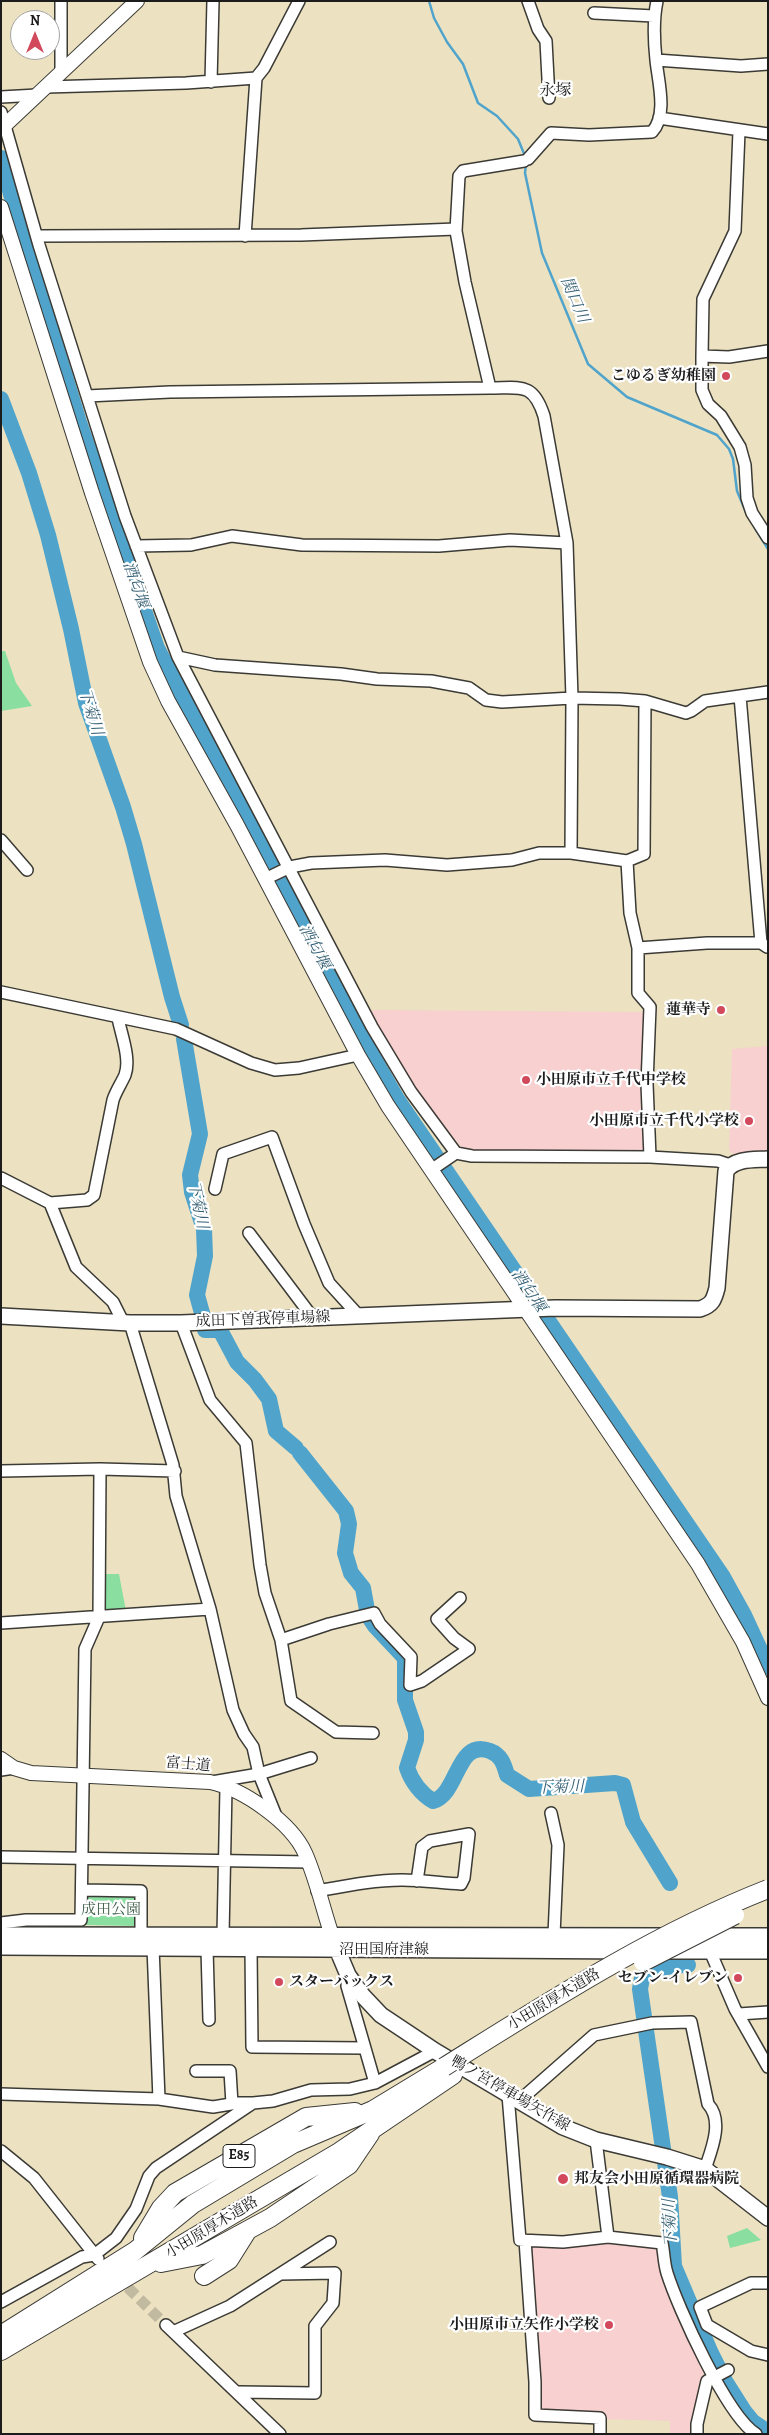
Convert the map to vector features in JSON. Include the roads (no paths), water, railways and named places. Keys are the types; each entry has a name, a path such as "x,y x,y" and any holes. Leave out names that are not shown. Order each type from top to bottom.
{"highway":[{"name":"小田原厚木道路","path":"1,2351 339,2152 374,2118 627,1957 705,1916 768,1889"},
{"name":"小田原厚木道路","path":"448,2071 632,1968 768,1901"},
{"name":"小田原厚木道路","path":"1,2336 135,2251 161,2208 175,2192 306,2118 374,2118"},
{"name":"小田原厚木道路","path":"149,2265 202,2255 246,2232 349,2165 374,2118"},
{"path":"204,2276 229,2260 246,2232"},
{"path":"106,2288 132,2288"},
{"path":"1,2357 78,2305"}],"main road":[{"path":"730,1165 768,1159"},
{"name":"成田下曽我停車場線","path":"1,1316 181,1323 555,1308 700,1310 710,1306 717,1288 724,1177 730,1165"},
{"name":"沼田国府津線","path":"1,1935 768,1936"},
{"name":"沼田国府津線","path":"1,1947 153,1947 251,1950 768,1951"},
{"name":"鴨ノ宮停車場矢作線","path":"337,1950 348,1975 363,1996 381,2015 435,2051 563,2127 596,2140 663,2156 705,2169 768,2218"}],"street":[{"path":"60,1 61,73"},
{"path":"4,127 137,1"},
{"path":"211,82 212,1"},
{"path":"246,236 256,78 264,68 299,1"},
{"path":"528,1 538,29 546,41 549,98"},
{"path":"490,388 465,282 456,228 459,176 464,171 526,160 551,133 590,135 652,132 659,118 659,81 654,16 657,1"},
{"path":"594,13 654,16"},
{"path":"656,60 741,66 768,64"},
{"path":"1,97 42,91 256,78"},
{"path":"1,112 87,396 136,546 178,657 290,867 372,1027 411,1092 453,1155"},
{"path":"659,118 768,134"},
{"path":"739,131 735,231 703,299 702,390 708,404 722,416 740,447 745,465 747,498 752,513 768,538"},
{"path":"1,207 92,493 150,662 168,701 358,1055 388,1106 698,1564 743,1642 768,1698"},
{"path":"37,236 246,236 456,228"},
{"path":"702,356 729,357 768,351"},
{"path":"87,396 170,392 522,388 537,397 544,416 567,543 572,698 572,853"},
{"path":"136,546 191,545 232,536 302,545 439,546 510,540 567,543"},
{"path":"178,657 216,665 432,682 469,688 486,700 502,702 572,698 645,701 686,713 704,701 768,692"},
{"path":"638,948 707,943 765,945 740,696"},
{"path":"265,879 290,867 311,863 385,860 447,865 512,860 540,853 572,853 627,861 644,854 645,701"},
{"path":"1,840 27,870"},
{"path":"627,861 630,914 638,948 638,993 650,1007 648,1084 650,1157"},
{"path":"1,992 176,1029 251,1062 275,1070 299,1068 358,1055"},
{"path":"1,1178 50,1203 87,1200 94,1195 116,1088 126,1074 127,1064 118,1018"},
{"path":"215,1189 223,1154 272,1137 304,1224 330,1283 359,1316"},
{"path":"431,1170 453,1155 650,1157 718,1161 730,1165"},
{"path":"50,1203 76,1267 112,1302 127,1322 158,1408 175,1471 176,1496 210,1609 233,1710 244,1734 253,1747 259,1774 276,1816"},
{"path":"248,1233 313,1318"},
{"path":"181,1323 210,1400 246,1443 260,1565 266,1593 281,1640 291,1701 336,1732 373,1732"},
{"path":"1,1471 100,1469 175,1471"},
{"path":"1,1924 26,1920 81,1920 85,1775 85,1649 99,1617 100,1469"},
{"path":"281,1640 329,1624 374,1613 380,1624 411,1657 410,1685 422,1681 469,1649 454,1638 437,1619 460,1598"},
{"path":"1,1623 210,1609"},
{"path":"210,1782 259,1774 310,1758"},
{"path":"1,1759 8,1769"},
{"name":"富士道","path":"8,1769 31,1773 210,1782 249,1798 276,1816 304,1851 337,1950"},
{"path":"223,1935 226,1788"},
{"path":"551,1813 558,1845 554,1935"},
{"path":"317,1891 365,1882 417,1881 461,1884 464,1878 469,1834 430,1841 422,1847 417,1881"},
{"path":"1,1857 309,1862"},
{"path":"82,1890 141,1891 141,1936"},
{"path":"153,1947 158,2099"},
{"path":"207,1949 209,2020"},
{"path":"251,1950 252,2047 364,2048"},
{"path":"710,1951 739,2014 768,2067"},
{"path":"348,1975 346,1986 375,2083"},
{"path":"739,2014 768,2012"},
{"path":"705,2169 715,2137 714,2116 708,2104 691,2022 652,2023 594,2035 513,2098 520,2240 563,2242 608,2237 662,2243 666,2272 720,2373 740,2422 756,2434"},
{"path":"1,2094 158,2099 202,2106 253,2103 272,2101 311,2090 350,2089 375,2083 435,2051"},
{"path":"196,2071 230,2071 232,2104"},
{"path":"1,2302 82,2257 96,2257 116,2238 126,2225 156,2168 253,2103"},
{"path":"596,2140 608,2237"},
{"path":"1,2151 34,2178 96,2257"},
{"path":"525,2240 535,2382 535,2415 600,2418 600,2434"},
{"path":"280,2434 231,2391 171,2328 230,2306 330,2242"},
{"path":"231,2391 314,2393 315,2326 333,2303 335,2273 280,2274"},
{"path":"768,2283 751,2283 700,2307 707,2325 751,2350 768,2355"},
{"path":"704,2434 697,2429 707,2381 720,2373"}],"waterway":[{"name":"関口川","path":"429,1 434,18 447,42 463,64 478,103 497,116 518,139 525,156"},
{"name":"酒匂堰","path":"1,158 27,252 79,422 157,648 358,1031 397,1099 723,1577 744,1615 768,1667"},
{"name":"関口川","path":"526,164 525,173 542,253 588,364 627,397 717,435 729,449 733,459 737,491 748,517"},
{"name":"下菊川","path":"1,399 29,473 48,535 71,629 86,703 123,807 134,844 172,997 181,1025"},
{"name":"関口川","path":"755,528 768,549"},
{"name":"下菊川","path":"184,1039 200,1134 190,1175 192,1192 204,1229 205,1256 197,1295 202,1313"},
{"name":"下菊川","path":"205,1330 220,1330 237,1362 255,1380 269,1399 276,1431 296,1448"},
{"name":"下菊川","path":"300,1453 346,1511 349,1524 345,1553 351,1573 363,1588 367,1610"},
{"name":"下菊川","path":"369,1617 405,1658 405,1700 416,1732 416,1740 407,1768 420,1791 433,1801 442,1796 464,1759 470,1752 479,1749 490,1751 497,1755 507,1775 529,1789 615,1783 623,1785 633,1822 670,1883"},
{"name":"下菊川","path":"688,1965 669,1966 653,1972 642,1978 640,1989 670,2197 674,2266 710,2351 725,2381 753,2422 768,2432"}],"tunnel":[{"path":"116,2276 166,2325"}],"place":[{"name":"こゆるぎ幼稚園","path":"726,376"},
{"name":"蓮華寺","path":"721,1010"},
{"name":"小田原市立千代中学校","path":"526,1080"},
{"name":"小田原市立千代小学校","path":"749,1121"},
{"name":"セブン-イレブン","path":"738,1978"},
{"name":"スターバックス","path":"279,1982"},
{"name":"邦友会小田原循環器病院","path":"563,2179"},
{"name":"小田原市立矢作小学校","path":"609,2325"}],"district":[{"name":"永塚","path":"555,91"}],"park label":[{"name":"成田公園","path":"111,1910"}]}
